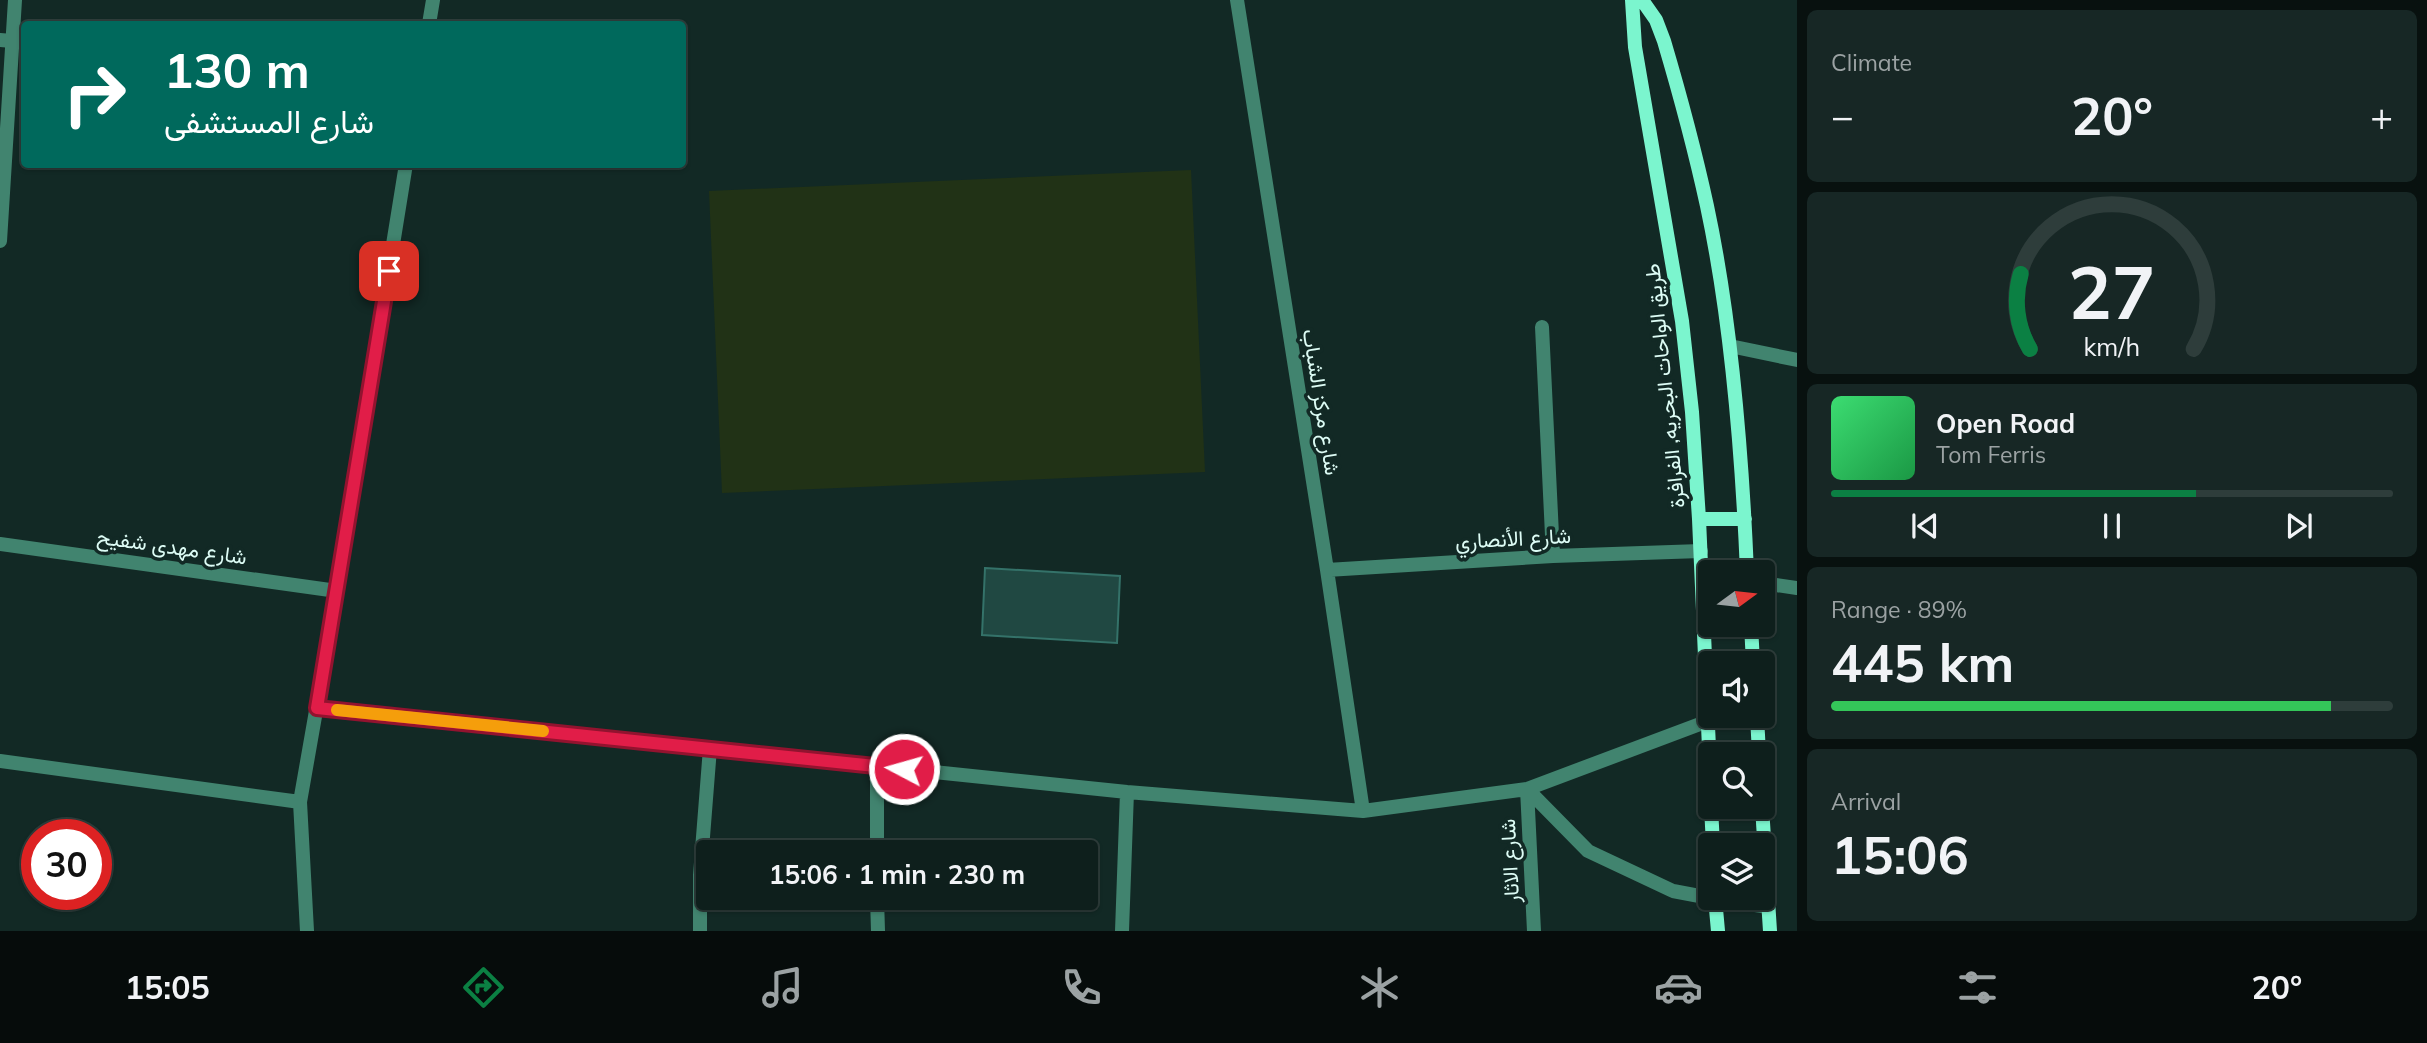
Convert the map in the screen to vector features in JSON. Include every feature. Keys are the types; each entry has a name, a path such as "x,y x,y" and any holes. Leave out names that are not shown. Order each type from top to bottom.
{"main road":[{"name":"طريق الواحات البحريه, الفرافرة","path":"1632,0 1635,47 1682,321 1692,412 1704,651"},
{"path":"1642,0 1656,20 1664,41 1707,207 1730,346 1747,560"},
{"path":"1699,519 1745,519"},
{"path":"1715,910 1718,931"},
{"path":"1768,910 1770,931"}],"street":[{"path":"0,242 15,0"},
{"path":"430,21 433,0"},
{"name":"شارع مركز الشباب","path":"1237,0 1363,811"},
{"path":"307,931 300,802 405,168"},
{"path":"1542,327 1553,556"},
{"path":"1730,346 1797,360"},
{"name":"شارع مهدى شفيح","path":"0,544 337,591"},
{"name":"شارع الأنصاري","path":"1327,570 1553,556 1700,551"},
{"path":"1775,585 1797,588"},
{"path":"317,708 1127,792 1363,811 1527,789 1698,724"},
{"path":"700,931 700,875 710,748"},
{"path":"0,761 300,802"},
{"path":"877,766 877,840"},
{"path":"1527,789 1588,851 1673,891 1698,895"},
{"name":"شارع الاثار","path":"1527,789 1534,931"},
{"path":"1122,931 1127,792"},
{"path":"877,910 877,931"}],"green space":[{"path":"1191,170 1205,472 722,493 709,191"}],"building":[{"path":"985,568 1120,576 1117,643 982,635"}],"slow traffic":[{"path":"337,710 543,731"}],"route":[{"path":"389,271 317,708 904,769"}]}
